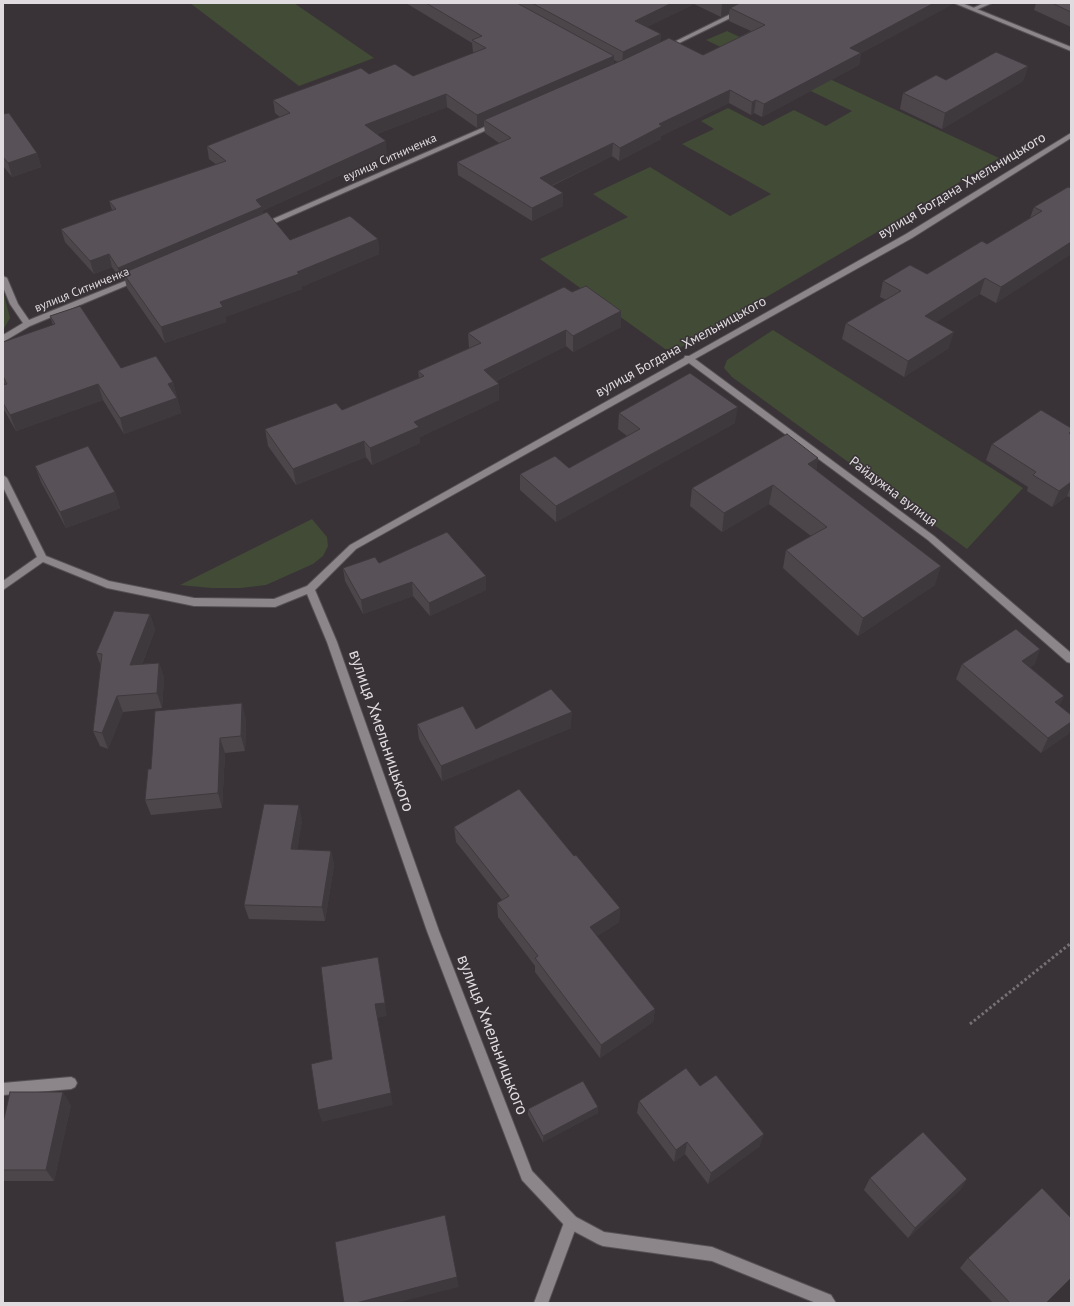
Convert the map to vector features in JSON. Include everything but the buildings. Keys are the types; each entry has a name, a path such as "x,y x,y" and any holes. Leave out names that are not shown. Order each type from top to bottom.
{"street":[{"path":"658,52 758,3"},
{"path":"957,3 1071,49"},
{"path":"974,9 989,3"},
{"name":"вулиця Ситниченка","path":"256,228 505,120"},
{"name":"вулиця Богдана Хмельницького","path":"310,589 353,547 688,358 909,236 1071,135"},
{"name":"вулиця Ситниченка","path":"3,339 27,324 147,275"},
{"path":"3,278 14,304 27,324"},
{"name":"Райдужна вулиця","path":"688,358 932,538 1071,659"},
{"path":"3,478 42,558 107,584 194,602 275,603 310,589"},
{"path":"3,586 42,558"},
{"name":"вулиця Хмельницького","path":"310,589 332,642 433,931 527,1175 571,1222 603,1239 712,1254 826,1300 829,1303"},
{"path":"3,1089 71,1083"},
{"path":"541,1303 571,1222"}],"path":[{"path":"970,1024 1071,943"}],"green space":[{"path":"190,3 294,3 374,58 299,86"},
{"path":"727,31 999,158 889,225 678,349 665,349 540,259 628,217 593,194 650,167 730,216 771,194 682,144 714,129 701,121 728,108 763,126 794,110 826,126 852,111 706,40"},
{"path":"3,291 10,318 3,330"},
{"path":"773,330 1023,488 967,549 732,377 724,368 727,360"},
{"path":"312,519 327,537 328,546 323,556 313,564 266,585 241,588 211,588 180,585"}]}
